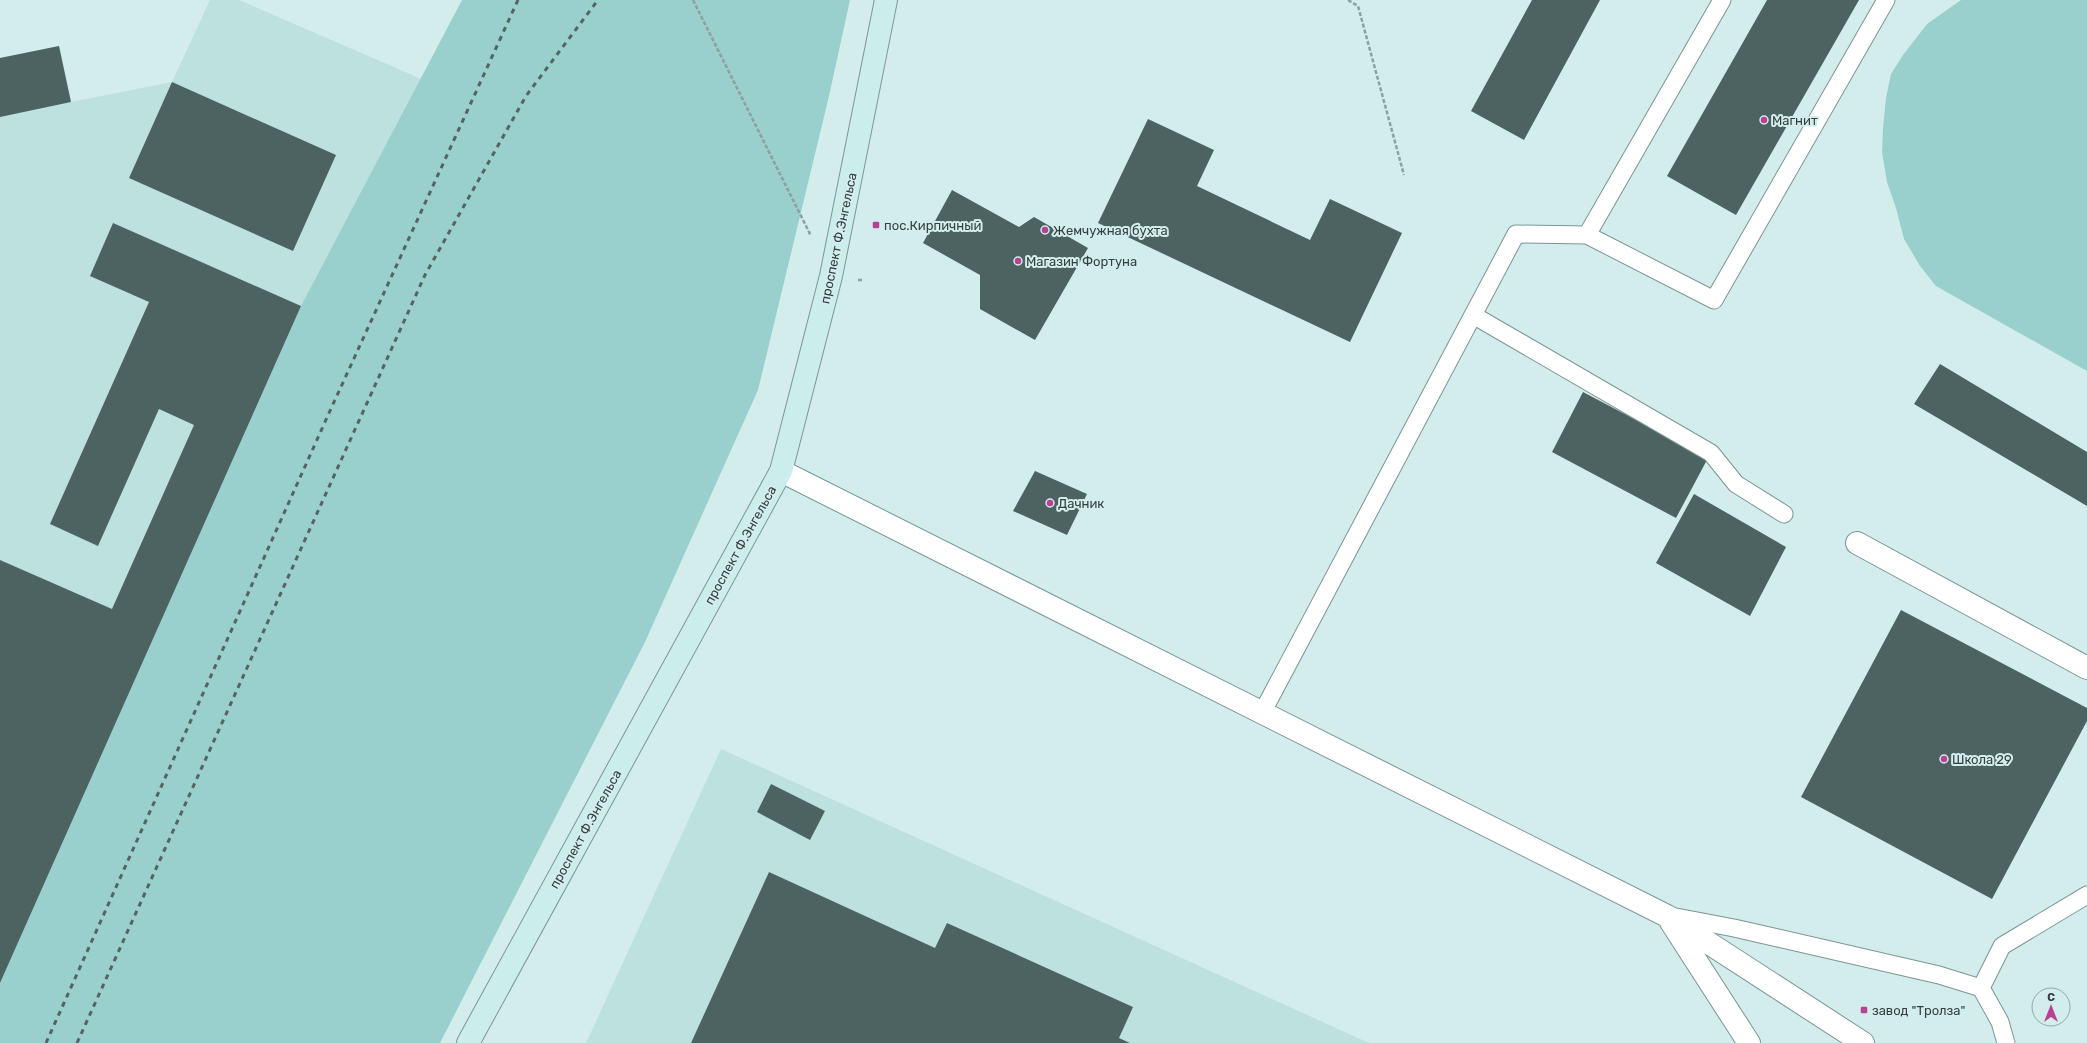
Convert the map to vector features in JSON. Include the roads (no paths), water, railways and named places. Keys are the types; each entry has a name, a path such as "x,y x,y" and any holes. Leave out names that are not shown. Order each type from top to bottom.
{"street":[{"name":"проспект Ф.Энгельса","path":"468,1043 781,471 831,276 886,0"},
{"path":"781,471 1667,916 1863,1043"},
{"path":"1857,543 2087,668"},
{"path":"1667,916 1749,1043"}],"lane":[{"path":"1587,235 1722,0"},
{"path":"1262,713 1516,234 1587,235 1714,300 1886,0"},
{"path":"1474,315 1711,453 1736,484 1784,514"},
{"path":"1981,988 2002,946 2087,895"},
{"path":"1667,916 1734,928 1931,974 1981,988 2000,1022 2006,1043"}],"railway":[{"path":"46,1043 329,413 518,0"},
{"path":"77,1043 425,275 526,96 598,0"}],"place":[{"name":"Магнит","path":"1764,120"},
{"name":"пос.Кирпичный","path":"876,225"},
{"name":"Жемчужная бухта","path":"1045,230"},
{"name":"Магазин Фортуна","path":"1018,261"},
{"name":"Дачник","path":"1050,503"},
{"name":"Школа 29","path":"1944,759"},
{"name":"завод \"Тролза\"","path":"1864,1010"}]}
